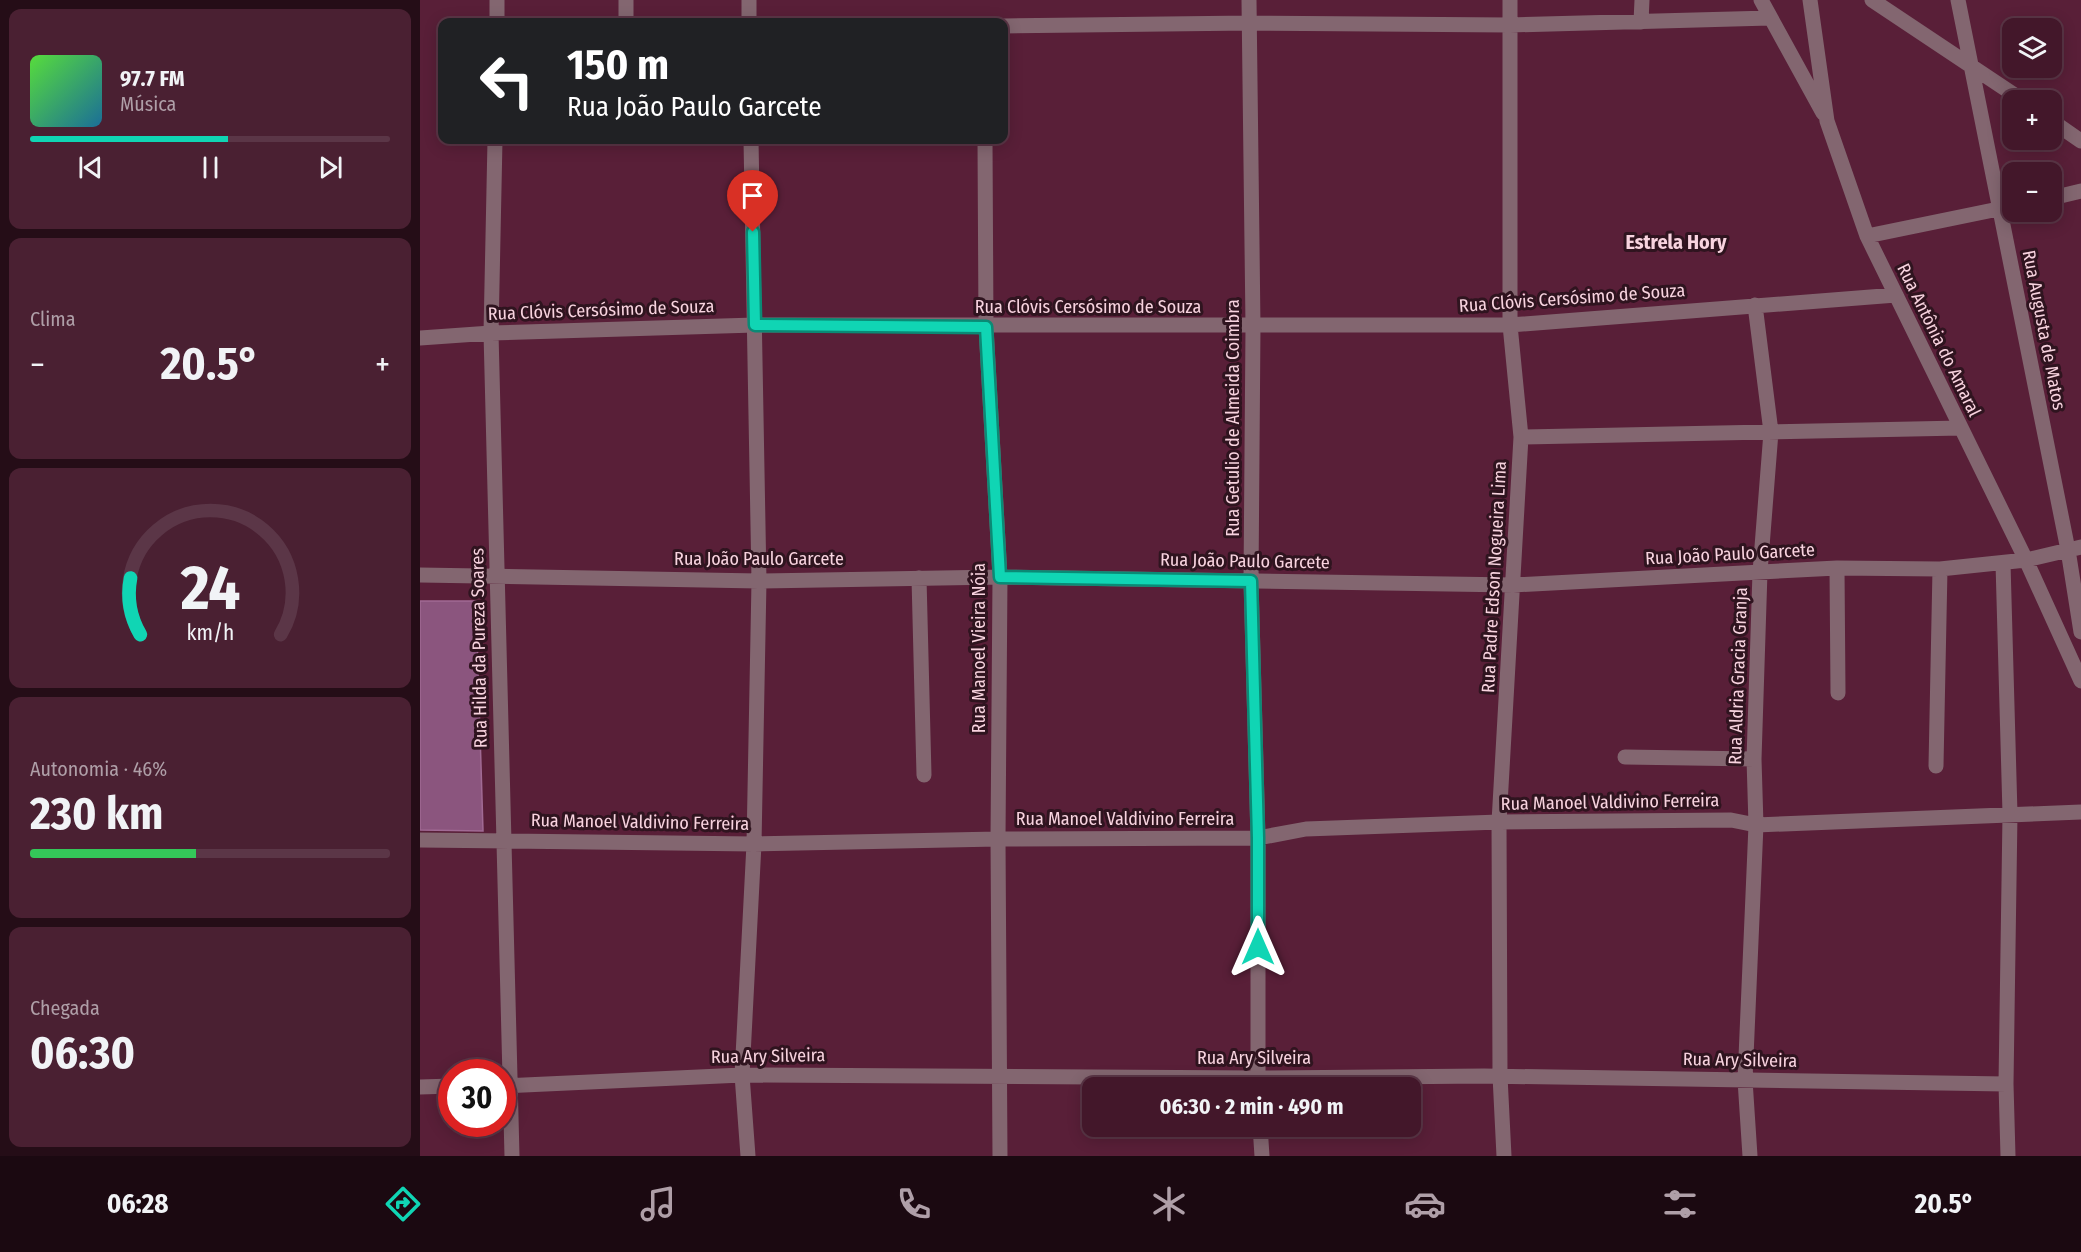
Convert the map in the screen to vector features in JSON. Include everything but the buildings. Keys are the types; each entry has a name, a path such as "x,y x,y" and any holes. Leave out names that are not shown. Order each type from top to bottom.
{"street":[{"path":"496,18 497,0"},
{"path":"626,0 626,18"},
{"path":"749,0 749,18"},
{"name":"Rua Getulio de Almeida Coimbra","path":"1249,0 1253,326 1251,581 1258,838 1258,1077"},
{"name":"Rua Padre Edson Nogueira Lima","path":"1504,1156 1500,1076 1499,822 1521,437 1510,325 1510,0"},
{"path":"1641,22 1642,0"},
{"path":"1761,0 1827,121"},
{"name":"Rua Antônia do Amaral","path":"1810,0 1827,121 1867,236 2026,560 2081,681"},
{"path":"1872,0 2008,90"},
{"name":"Rua Augusta de Matos","path":"1958,0 1970,64 2002,192"},
{"path":"1008,26 1250,22 1510,25 1770,18"},
{"path":"2062,128 2081,141"},
{"name":"Rua Hilda da Pureza Soares","path":"495,144 491,333 507,1059"},
{"path":"748,1156 742,1075 754,844 759,580 752,144"},
{"name":"Rua Manoel Vieira Nóia","path":"986,144 986,327 1000,577 998,839 1000,1156"},
{"path":"2062,196 2081,191"},
{"path":"1867,236 2002,209"},
{"name":"Rua Augusta de Matos","path":"2009,222 2074,549 2081,632"},
{"name":"Rua Clóvis Cersósimo de Souza","path":"420,339 491,333 755,325 986,327 1510,325 1896,295"},
{"name":"Rua Aldria Gracia Granja","path":"1750,1156 1745,1080 1756,825 1754,759 1760,573 1771,432 1755,305"},
{"path":"1521,437 1960,428"},
{"name":"Rua João Paulo Garcete","path":"420,574 759,580 1000,577 1513,585 1837,568 1940,569 2026,560 2074,549"},
{"path":"2003,563 2010,814 2006,1084 2008,1156"},
{"path":"1837,568 1838,693"},
{"path":"1936,766 1940,569"},
{"path":"919,578 924,775"},
{"path":"1625,757 1754,759"},
{"name":"Rua Manoel Valdivino Ferreira","path":"420,840 754,844 998,839 1258,838 1306,829 1499,822 1731,820 1756,825 2081,812"},
{"name":"Rua Ary Silveira","path":"516,1086 742,1075 1082,1078"},
{"name":"Rua Ary Silveira","path":"1421,1078 1500,1076 2006,1084"},
{"path":"420,1087 438,1086"},
{"name":"Rua Hilda da Pureza Soares","path":"511,1137 512,1156"},
{"path":"1261,1137 1262,1156"}],"district":[{"name":"Estrela Hory","path":"1676,242"}],"route":[{"path":"753,232 755,325 986,327 1000,577 1251,581 1258,838 1258,947"}]}
